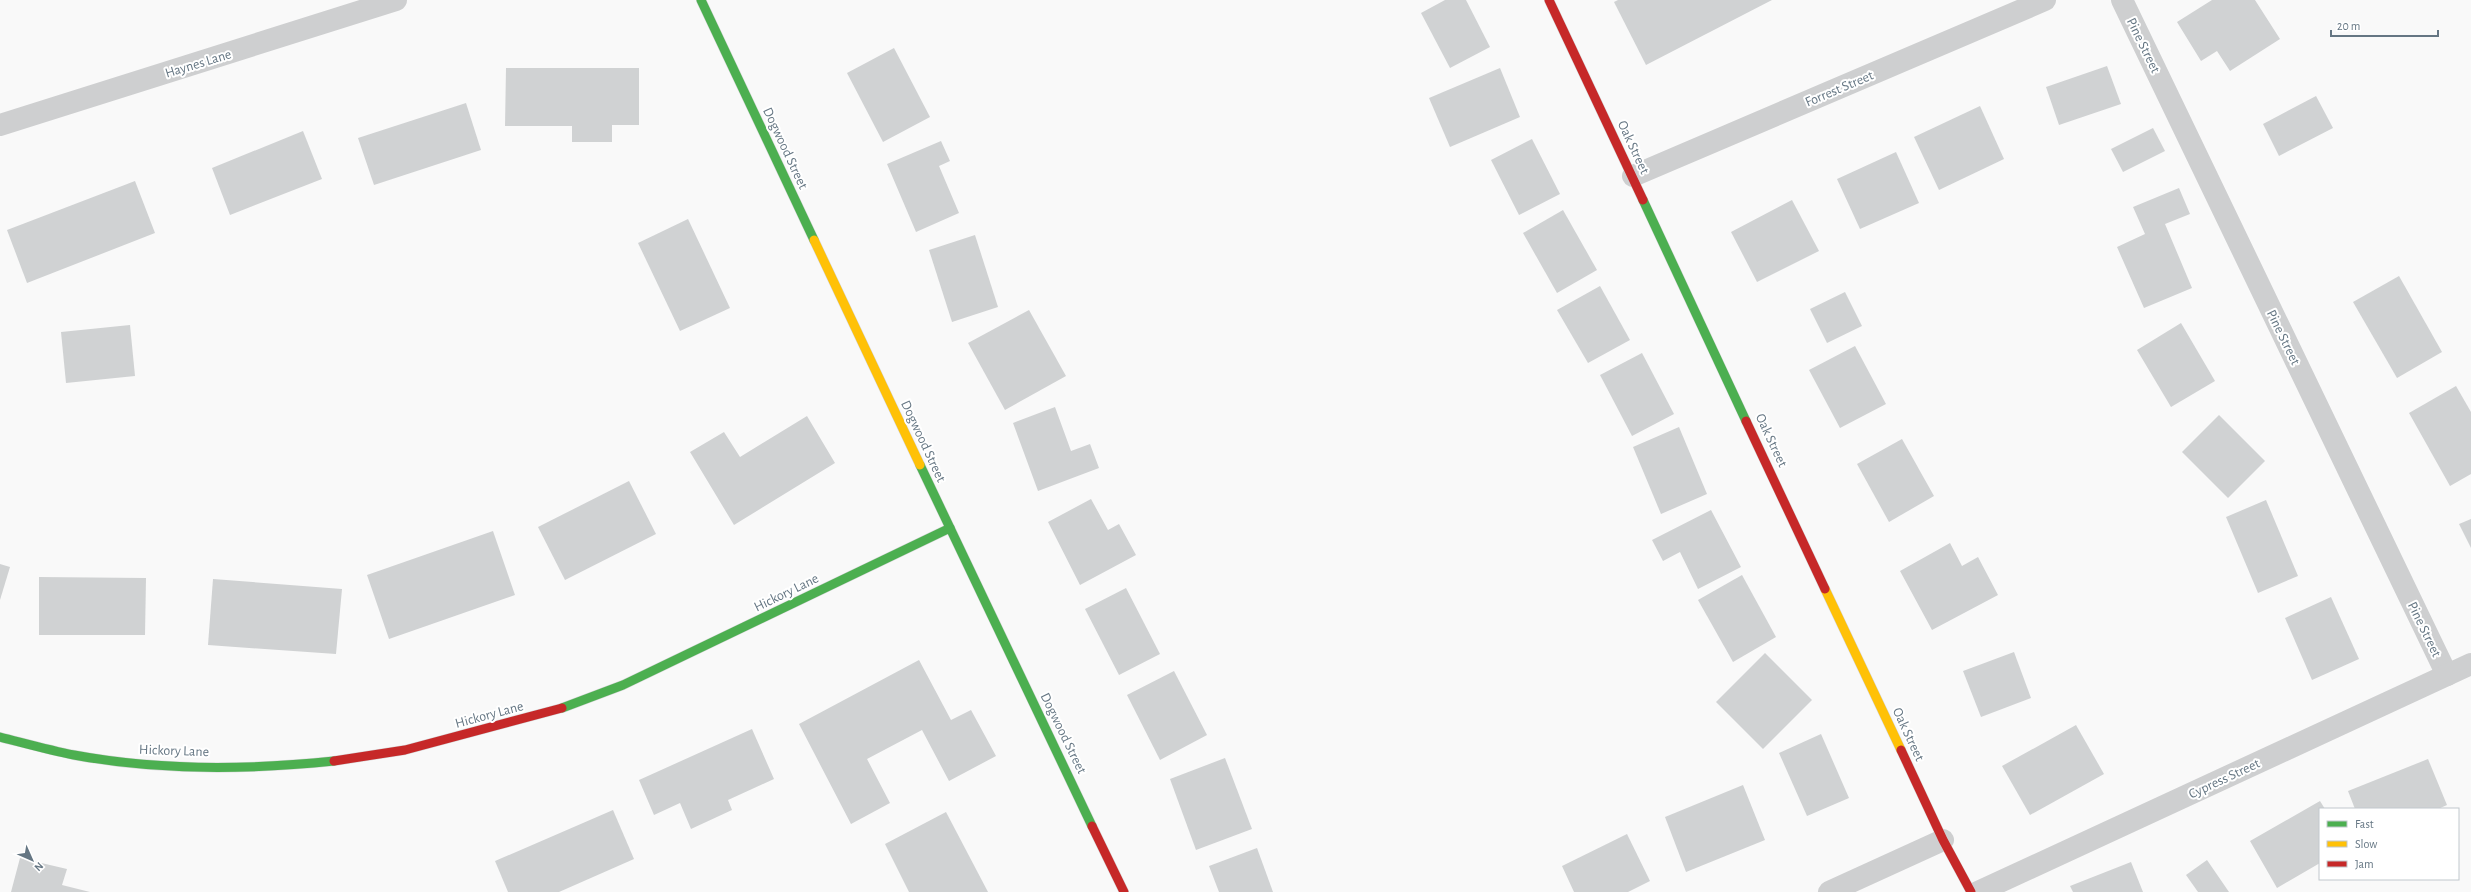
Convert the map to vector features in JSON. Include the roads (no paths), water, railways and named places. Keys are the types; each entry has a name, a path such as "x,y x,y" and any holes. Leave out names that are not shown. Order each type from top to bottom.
{"street":[{"name":"Haynes Lane","path":"0,124 396,0"},
{"name":"Dogwood Street","path":"702,0 950,528 1124,892"},
{"name":"Oak Street","path":"1549,0 1633,176 1943,840 1971,892"},
{"name":"Forrest Street","path":"1633,176 2045,0"},
{"name":"Pine Street","path":"2122,0 2447,675"},
{"name":"Hickory Lane","path":"0,737 74,754 146,765 294,765 367,757 406,750 550,712 623,685 950,528"},
{"name":"Cypress Street","path":"1978,892 2471,664"},
{"path":"1829,892 1943,840"}]}
